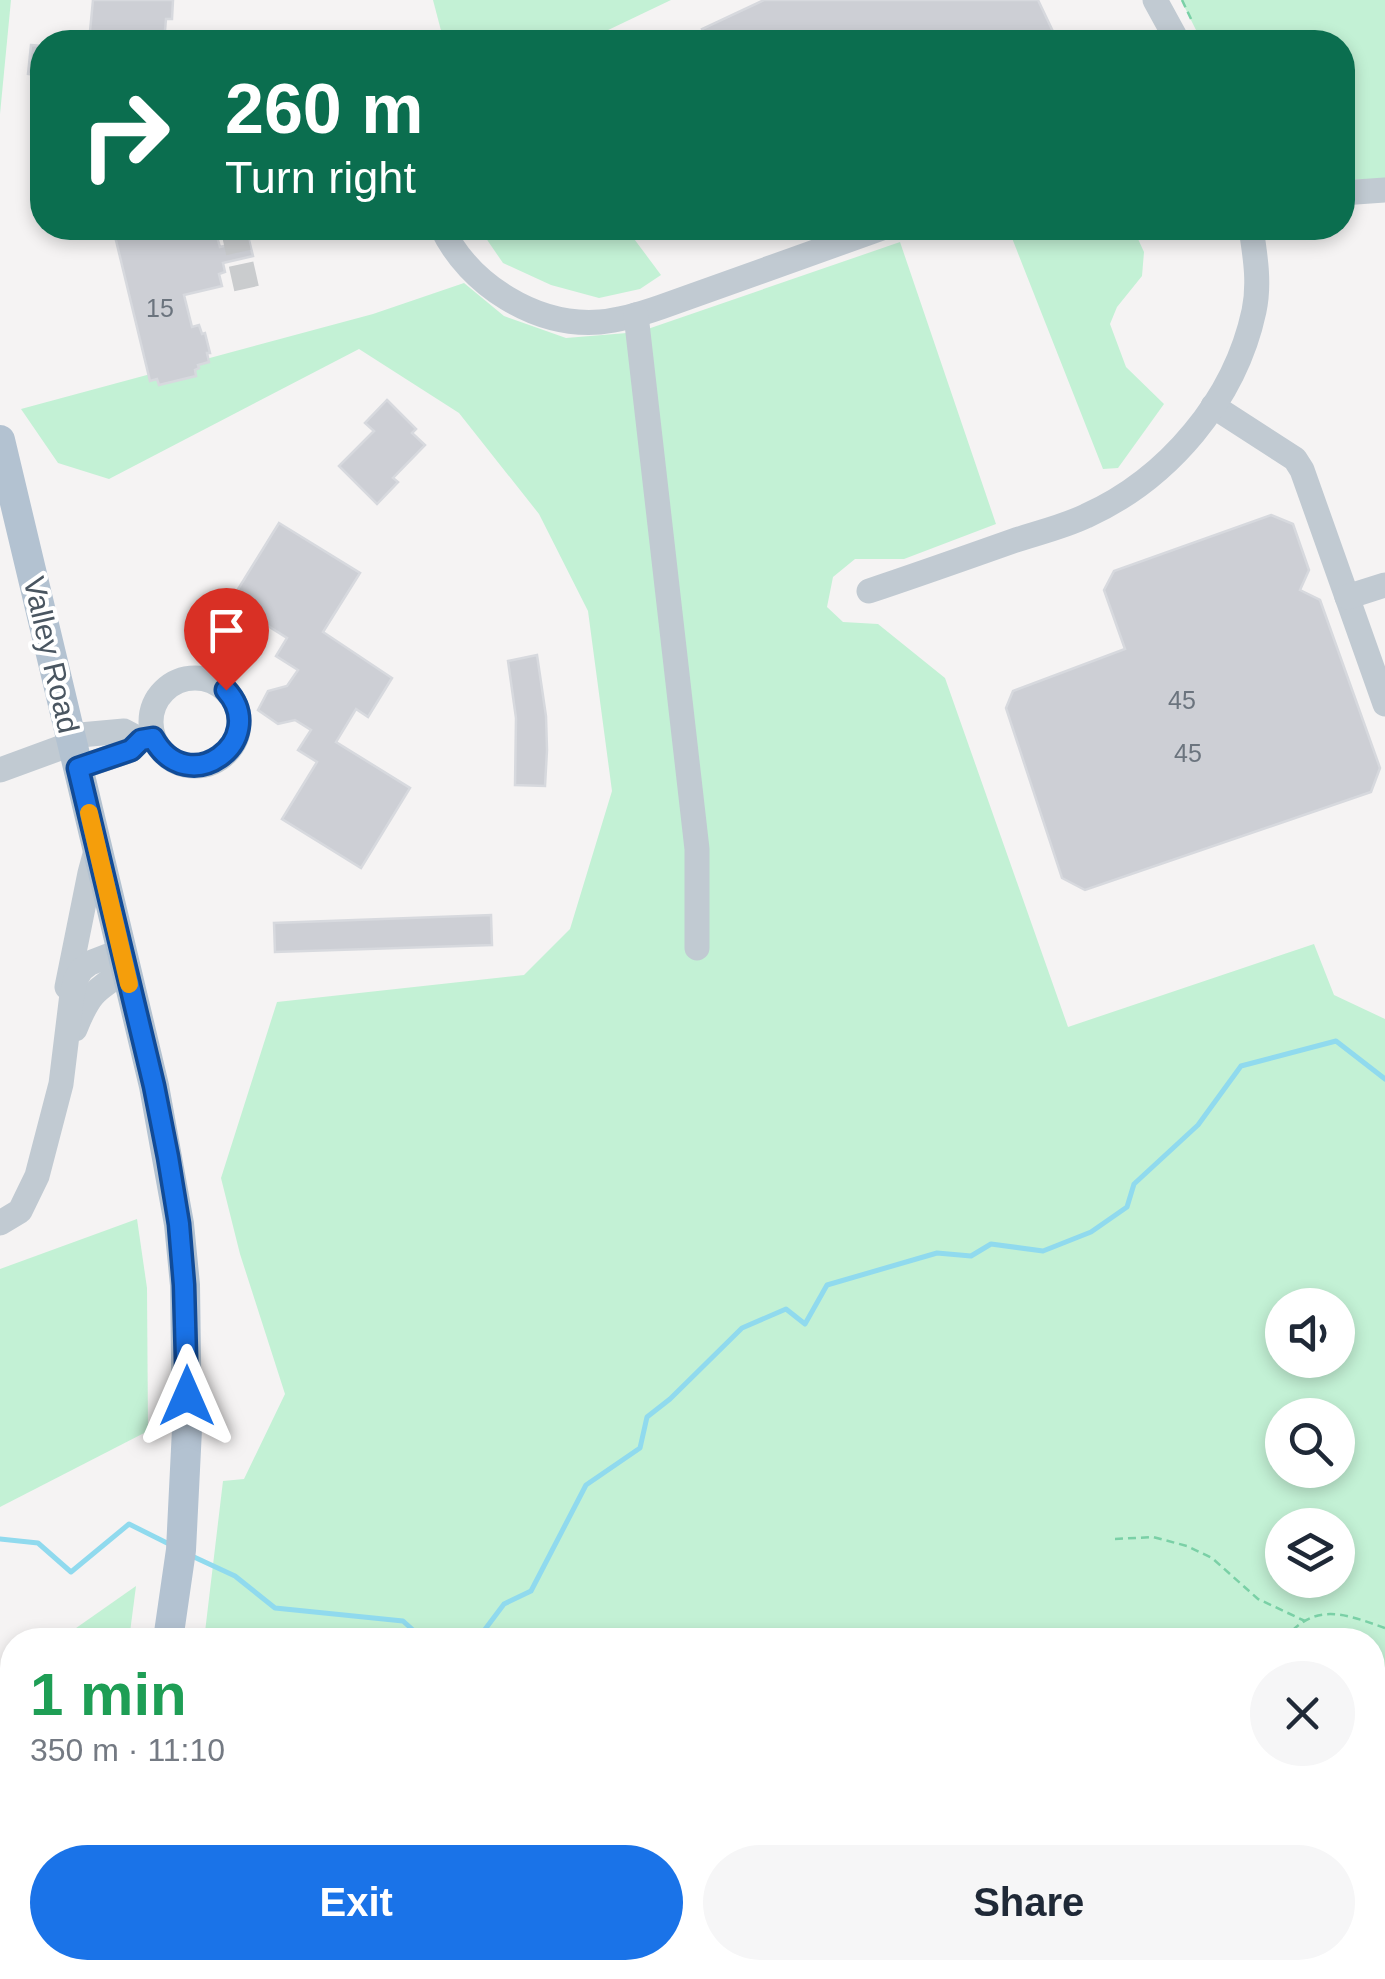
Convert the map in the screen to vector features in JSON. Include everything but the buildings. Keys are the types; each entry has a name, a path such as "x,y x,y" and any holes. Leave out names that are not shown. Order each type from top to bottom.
{"main road":[{"name":"Valley Road","path":"0,440 154,1086 179,1224 188,1362 186,1491 170,1628"}],"street":[{"path":"1155,0 1171,30"},
{"path":"1355,192 1385,190"},
{"path":"448,240 472,272 526,309 560,319 596,322 636,315 848,240"},
{"path":"869,592 1086,516 1134,489 1175,455 1206,418 1236,365 1254,310 1257,273 1253,240"},
{"path":"636,315 697,849 697,948"},
{"path":"1213,406 1295,458 1302,470 1385,704"},
{"path":"1347,598 1385,585"},
{"path":"0,770 73,750 131,750 147,739"},
{"path":"0,1222 20,1211 37,1176 62,1084 67,1047 65,997 97,847"},
{"path":"67,1047 88,998 123,961"}],"path":[{"path":"1115,1540 1153,1537 1187,1546 1212,1558 1258,1599 1306,1621"},
{"path":"1294,1628 1321,1615 1346,1614 1385,1628"}],"green space":[{"path":"0,0 11,0 0,114"},
{"path":"433,0 671,0 608,30 441,30"},
{"path":"1181,0 1385,0 1385,179 1355,180 1355,30 1196,30"},
{"path":"487,240 635,240 661,275 640,289 599,298 551,285 503,263"},
{"path":"1013,240 1138,240 1144,252 1142,276 1117,307 1110,324 1126,367 1164,404 1118,468 1103,469"},
{"path":"900,242 996,524 904,559 855,559 833,577 827,607 843,622 878,624 945,678 1068,1027 1314,944 1334,995 1385,1019 1385,1628 205,1628 223,1481 244,1479 285,1394 240,1254 221,1178 277,1002 524,975 570,929 612,791 588,611 539,514 459,413 359,349 109,479 58,463 21,409 373,314 464,283 504,316 566,338 639,332"},
{"path":"137,1219 147,1288 148,1431 0,1507 0,1269"},
{"path":"136,1586 131,1628 76,1628"}],"waterway":[{"path":"486,1628 504,1604 531,1591 586,1485 640,1448 647,1417 742,1328 786,1309 805,1324 827,1285 937,1253 971,1256 991,1244 1043,1251 1091,1232 1127,1207 1134,1184 1198,1125 1241,1066 1336,1041 1385,1079"},
{"path":"0,1539 38,1543 71,1572 129,1524 167,1543"},
{"path":"194,1557 235,1576 275,1608 403,1621 411,1628"}],"tunnel":[{"path":"236,240 248,295"}],"slow traffic":[{"path":"89,813 129,984"}],"route":[{"path":"187,1396 184,1285 168,1157 78,768 153,738 163,753 184,765 215,761 233,744 239,726 236,702 226,690"}]}
